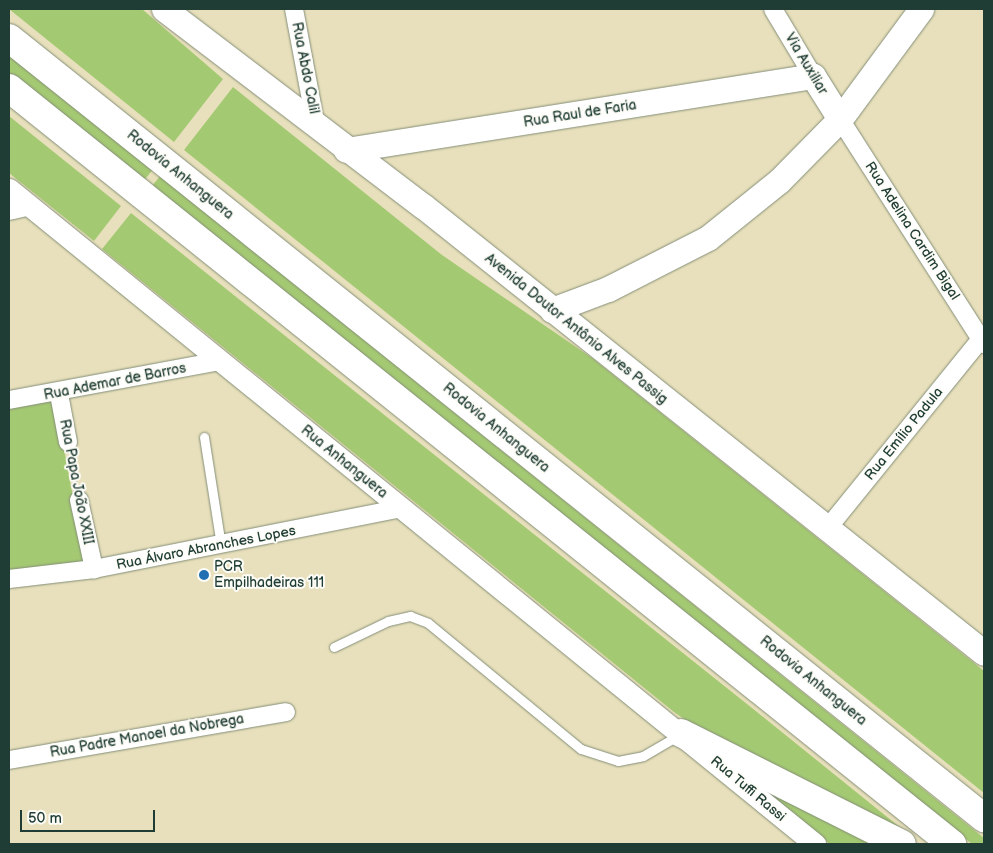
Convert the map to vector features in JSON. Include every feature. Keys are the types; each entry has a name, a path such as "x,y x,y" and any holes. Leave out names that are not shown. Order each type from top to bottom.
{"highway":[{"name":"Rodovia Anhanguera","path":"9,38 984,818"},
{"path":"9,88 952,844"},
{"path":"681,734 902,844"},
{"path":"890,743 984,807"}],"main road":[{"name":"Avenida Doutor Antônio Alves Passig","path":"165,9 552,310 984,654"},
{"path":"552,310 608,289 708,238 779,181 840,119 921,9"},
{"name":"Via Auxiliar","path":"813,76 840,119"},
{"name":"Rua Raul de Faria","path":"346,150 813,76"}],"street":[{"name":"Rua Abdo Calil","path":"294,9 316,128"},
{"name":"Via Auxiliar","path":"773,9 813,76"},
{"name":"Rua Adelina Cardim Bigal","path":"840,119 983,342"},
{"name":"Rua Anhanguera","path":"9,189 681,734"},
{"path":"9,211 30,206"},
{"name":"Rua Emílio Padula","path":"827,529 983,342"},
{"name":"Rua Ademar de Barros","path":"9,400 59,394 220,361"},
{"name":"Rua Papa João XXIII","path":"59,394 68,442"},
{"name":"Rua Papa João XXIII","path":"79,500 94,569"},
{"name":"Rua Álvaro Abranches Lopes","path":"9,579 94,569 221,546 402,508"},
{"name":"Rua Padre Manoel da Nobrega","path":"9,760 286,712"},
{"name":"Rua Tuffi Rassi","path":"681,734 815,844"}],"lane":[{"path":"204,437 221,546"},
{"path":"334,647 388,621 410,616 428,623 581,749 618,761 643,756 681,734"}],"path":[{"name":"Rua Papa João XXIII","path":"68,442 79,500"}],"green space":[{"path":"9,9 142,9 223,79 174,142"},
{"path":"9,53 155,167 144,181 9,76"},
{"path":"233,87 442,255 592,358 984,671 984,793 184,150"},
{"path":"9,116 121,206 94,241 9,173"},
{"path":"160,176 984,838 984,844 972,844 152,186"},
{"path":"131,213 912,837 703,732 674,712 102,249"},
{"path":"55,401 86,566 9,574 9,406"},
{"path":"749,779 884,844 830,844"}],"place":[{"name":"PCR Empilhadeiras 111","path":"204,575"}]}
